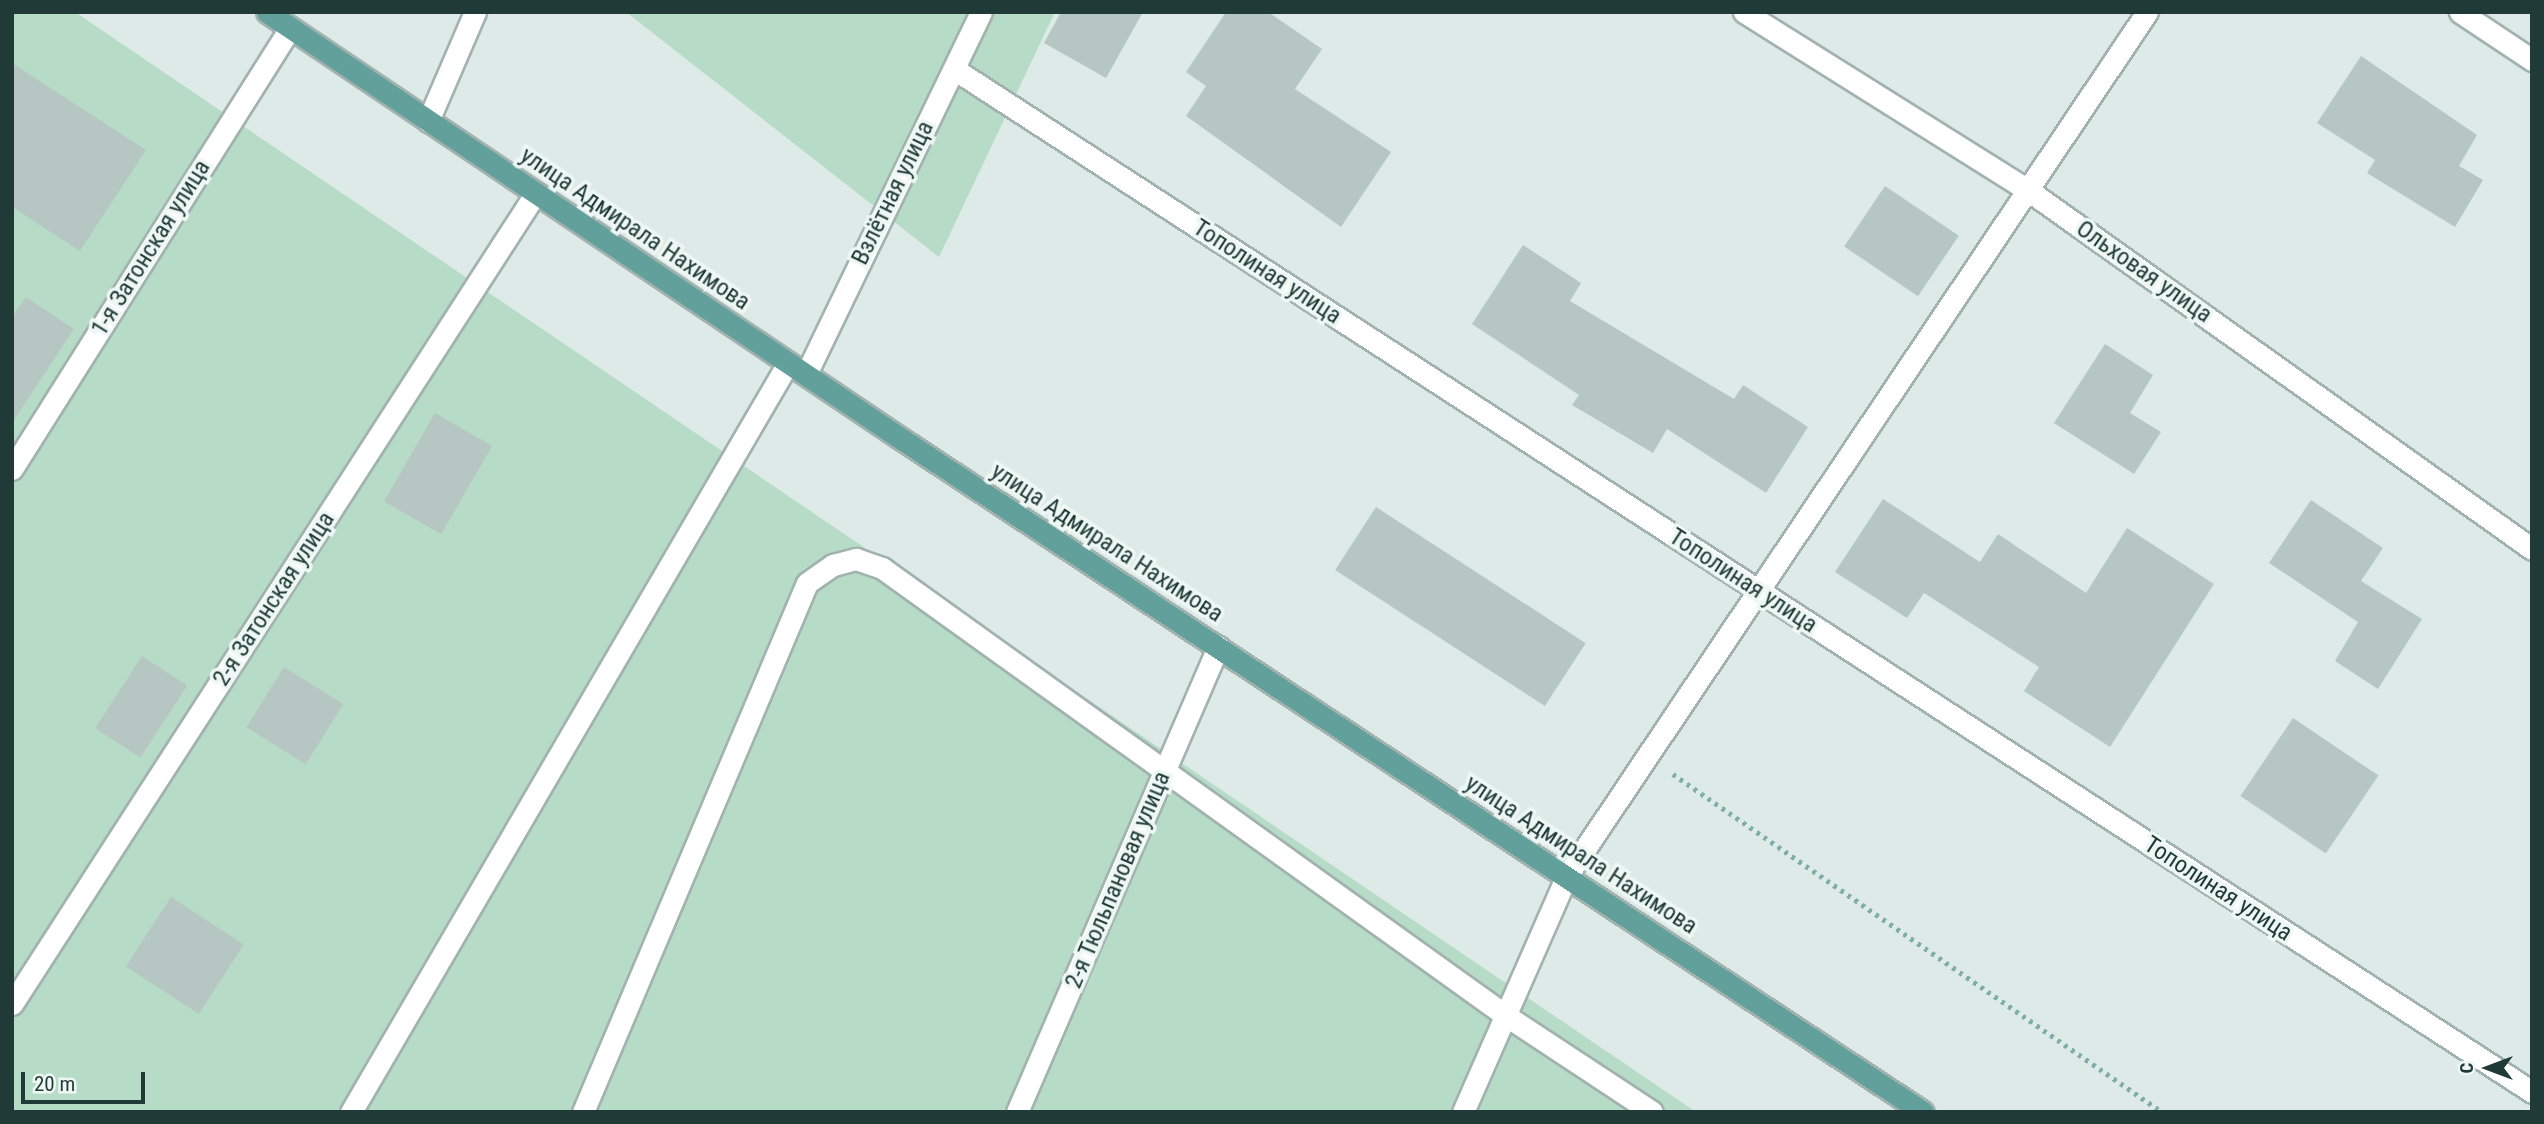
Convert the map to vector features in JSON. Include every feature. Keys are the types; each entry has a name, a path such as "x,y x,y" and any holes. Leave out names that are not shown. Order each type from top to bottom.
{"main road":[{"name":"улица Адмирала Нахимова","path":"267,12 797,369 1921,1111"}],"street":[{"path":"428,121 475,12"},
{"name":"Взлётная улица","path":"351,1112 797,369 954,69 981,12"},
{"name":"Ольховая улица","path":"1744,12 2025,188 2532,549"},
{"path":"1463,1112 1566,877 2025,188 2147,12"},
{"path":"2460,12 2532,60"},
{"name":"1-я Затонская улица","path":"12,469 290,28"},
{"name":"Тополиная улица","path":"954,69 2532,1092"},
{"name":"2-я Затонская улица","path":"12,1004 535,194"},
{"path":"583,1112 807,583 833,565 856,559 882,568 1166,767 1505,1016 1652,1112"},
{"name":"2-я Тюльпановая улица","path":"1017,1112 1218,648"}],"path":[{"path":"1647,756 2162,1112"}],"green space":[{"path":"12,12 75,12 1696,1112 12,1112"},
{"path":"626,12 1055,12 939,257"}],"building":[{"path":"1061,12 1143,12 1106,78 1044,43"},
{"path":"1226,12 1268,12 1322,49 1295,89 1391,152 1341,227 1186,116 1206,86 1186,72"},
{"path":"2361,56 2477,135 2459,166 2483,180 2455,227 2367,173 2375,160 2317,123"},
{"path":"12,63 146,150 80,251 12,207"},
{"path":"1885,186 1959,236 1918,296 1844,247"},
{"path":"1523,245 1581,283 1570,301 1734,399 1743,385 1808,427 1766,493 1667,429 1653,453 1572,405 1579,395 1472,324"},
{"path":"26,297 74,329 12,423 12,317"},
{"path":"2105,344 2153,375 2130,413 2161,432 2134,474 2054,423"},
{"path":"435,413 492,446 441,534 384,501"},
{"path":"1883,499 1980,562 1998,534 2086,593 2127,528 2214,584 2110,747 2024,691 2039,667 1924,593 1907,618 1835,572"},
{"path":"2311,500 2383,548 2361,581 2422,619 2378,689 2335,661 2358,622 2269,563"},
{"path":"1376,507 1586,643 1545,706 1335,570"},
{"path":"142,656 187,685 140,758 95,728"},
{"path":"284,667 343,704 306,764 246,727"},
{"path":"2293,718 2378,776 2326,854 2240,796"},
{"path":"171,897 244,944 199,1014 126,967"}]}
